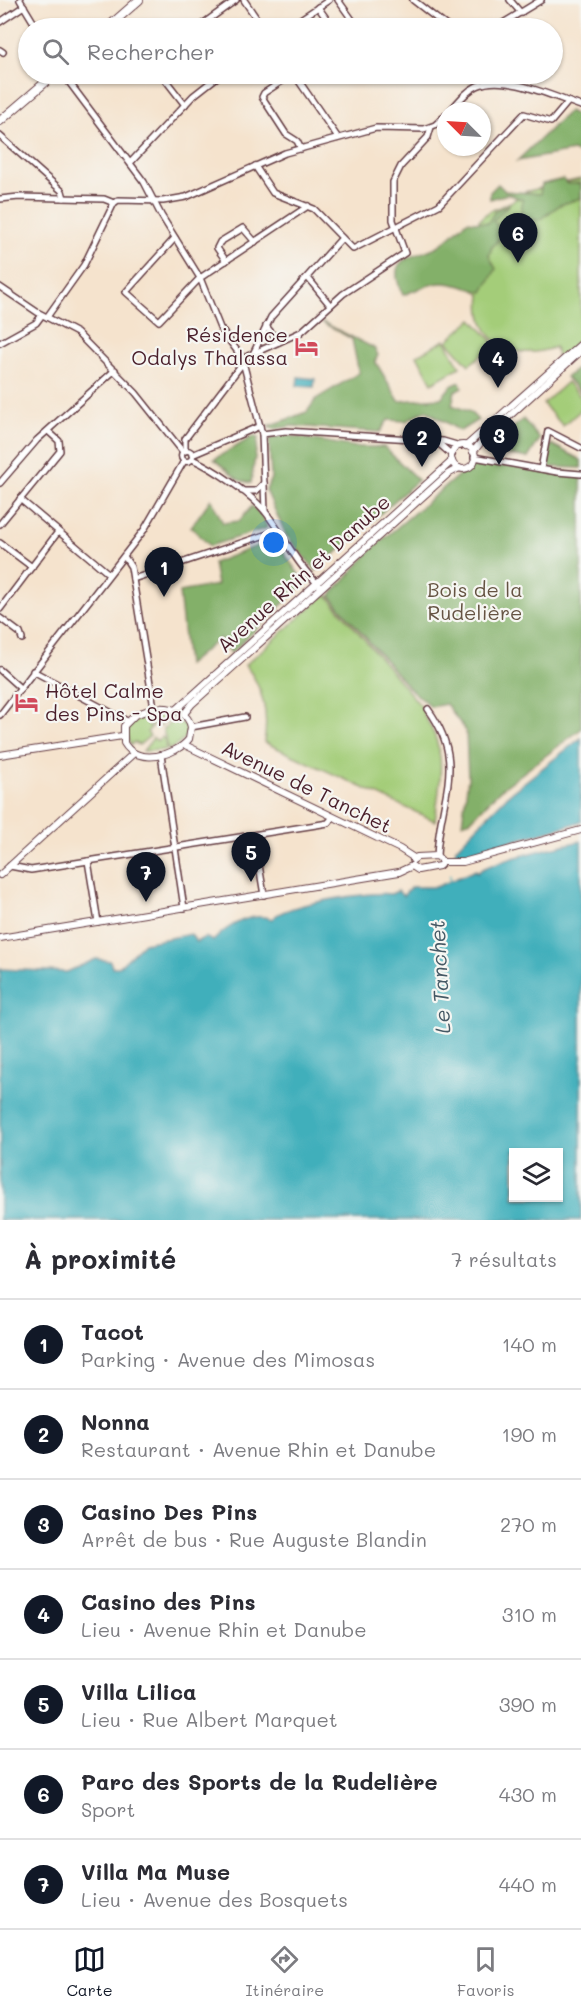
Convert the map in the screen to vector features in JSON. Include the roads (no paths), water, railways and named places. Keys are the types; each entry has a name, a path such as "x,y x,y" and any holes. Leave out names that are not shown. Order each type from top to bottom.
{"main road":[{"path":"119,18 140,0"},
{"path":"0,121 43,84"}],"street":[{"path":"211,18 236,0"},
{"path":"244,0 256,18"},
{"path":"302,18 329,0"},
{"path":"338,0 351,18"},
{"path":"510,0 521,13"},
{"path":"512,18 542,0"},
{"path":"417,1 437,18"},
{"path":"0,22 22,3 31,18"},
{"path":"318,7 326,18"},
{"path":"70,84 155,201 200,278 220,328 244,361 262,434 265,511"},
{"path":"169,84 185,105"},
{"path":"130,164 185,105 210,84"},
{"path":"278,84 264,93 262,97 286,134 297,141 301,149"},
{"path":"301,84 338,138"},
{"path":"459,102 471,90 487,84"},
{"path":"513,84 581,106"},
{"path":"255,166 273,193 308,206 326,219 353,249 439,205 524,114 551,122 568,102"},
{"path":"0,343 45,316 84,265 114,203 118,200 155,201 195,195 255,166 301,149 376,128 430,127 437,122"},
{"path":"184,461 182,457 185,439 244,361 254,352 301,332 343,294 402,257 405,250 394,227 395,176 401,166 429,137 430,127"},
{"path":"0,136 62,192 64,198"},
{"path":"0,199 104,199 114,203"},
{"path":"175,238 127,290 127,294 159,321 200,278 308,206"},
{"path":"226,261 217,248 220,242 243,228 255,242"},
{"path":"254,352 271,317 342,238"},
{"path":"308,278 330,305"},
{"path":"0,287 45,316 77,333 153,412 184,452"},
{"path":"266,326 279,342"},
{"path":"463,446 581,344"},
{"path":"474,455 482,441 581,351"},
{"path":"0,483 28,449 115,370"},
{"path":"0,715 124,556 157,510 184,461 260,426"},
{"path":"0,524 60,451 59,441 48,431"},
{"path":"262,434 286,431 457,443 474,455 541,470 581,474"},
{"path":"541,470 548,431 581,448"},
{"path":"437,442 459,468"},
{"name":"Avenue Rhin et Danube","path":"184,714 463,446"},
{"path":"184,452 190,451 192,457 241,491 265,511 277,531 319,585"},
{"name":"Avenue Rhin et Danube","path":"176,710 448,474 459,468 470,466 474,455"},
{"path":"241,491 255,491 264,483"},
{"path":"20,499 109,574"},
{"path":"133,579 277,531"},
{"path":"1,606 58,532"},
{"path":"0,543 32,567"},
{"path":"124,556 131,567 154,708"},
{"path":"0,618 21,633 22,639"},
{"path":"0,670 20,688"},
{"path":"33,672 128,721"},
{"path":"154,708 176,710 184,714 191,727 185,745 171,753 161,755 134,753 126,747 122,736 128,721 140,712 154,708"},
{"path":"428,709 442,729 448,748 448,782 437,856"},
{"path":"191,727 245,717"},
{"path":"0,755 122,736"},
{"name":"Avenue de Tanchet","path":"185,745 400,849 414,858"},
{"path":"0,874 134,753"},
{"path":"161,755 184,908"},
{"path":"10,866 31,870 316,825 333,818"},
{"path":"412,866 414,858 437,856 443,862 463,862 581,830"},
{"path":"254,835 264,895"},
{"path":"88,861 98,922"},
{"path":"412,866 420,870 438,867 443,862"},
{"path":"0,938 399,872 412,866"}],"water":[{"path":"298,377 315,379 314,387 297,386"},
{"path":"581,738 581,822 459,856 455,854 456,848 508,795"},
{"path":"581,841 581,1220 0,1220 0,969 67,972 96,959 110,961 112,967 119,967 144,943 191,934 196,942 205,937 213,941 232,925 248,918 272,919 293,908 348,897 391,894 398,891 403,896 411,887 436,887 476,870 477,873 509,859"}],"waterway":[{"name":"Le Tanchet","path":"450,875 450,883"}],"place":[{"name":"Parc des Sports de la Rudelière","path":"518,263"},
{"name":"Résidence Odalys Thalassa","path":"306,346"},
{"name":"Casino des Pins","path":"498,388"},
{"name":"Casino Des Pins","path":"499,465"},
{"name":"Nonna","path":"422,467"},
{"name":"Tacot","path":"164,597"},
{"name":"Hôtel Calme des Pins - Spa","path":"27,702"},
{"name":"Villa Lilica","path":"251,882"},
{"name":"Villa Ma Muse","path":"146,902"}],"park label":[{"name":"Bois de la Rudelière","path":"475,600"}]}
